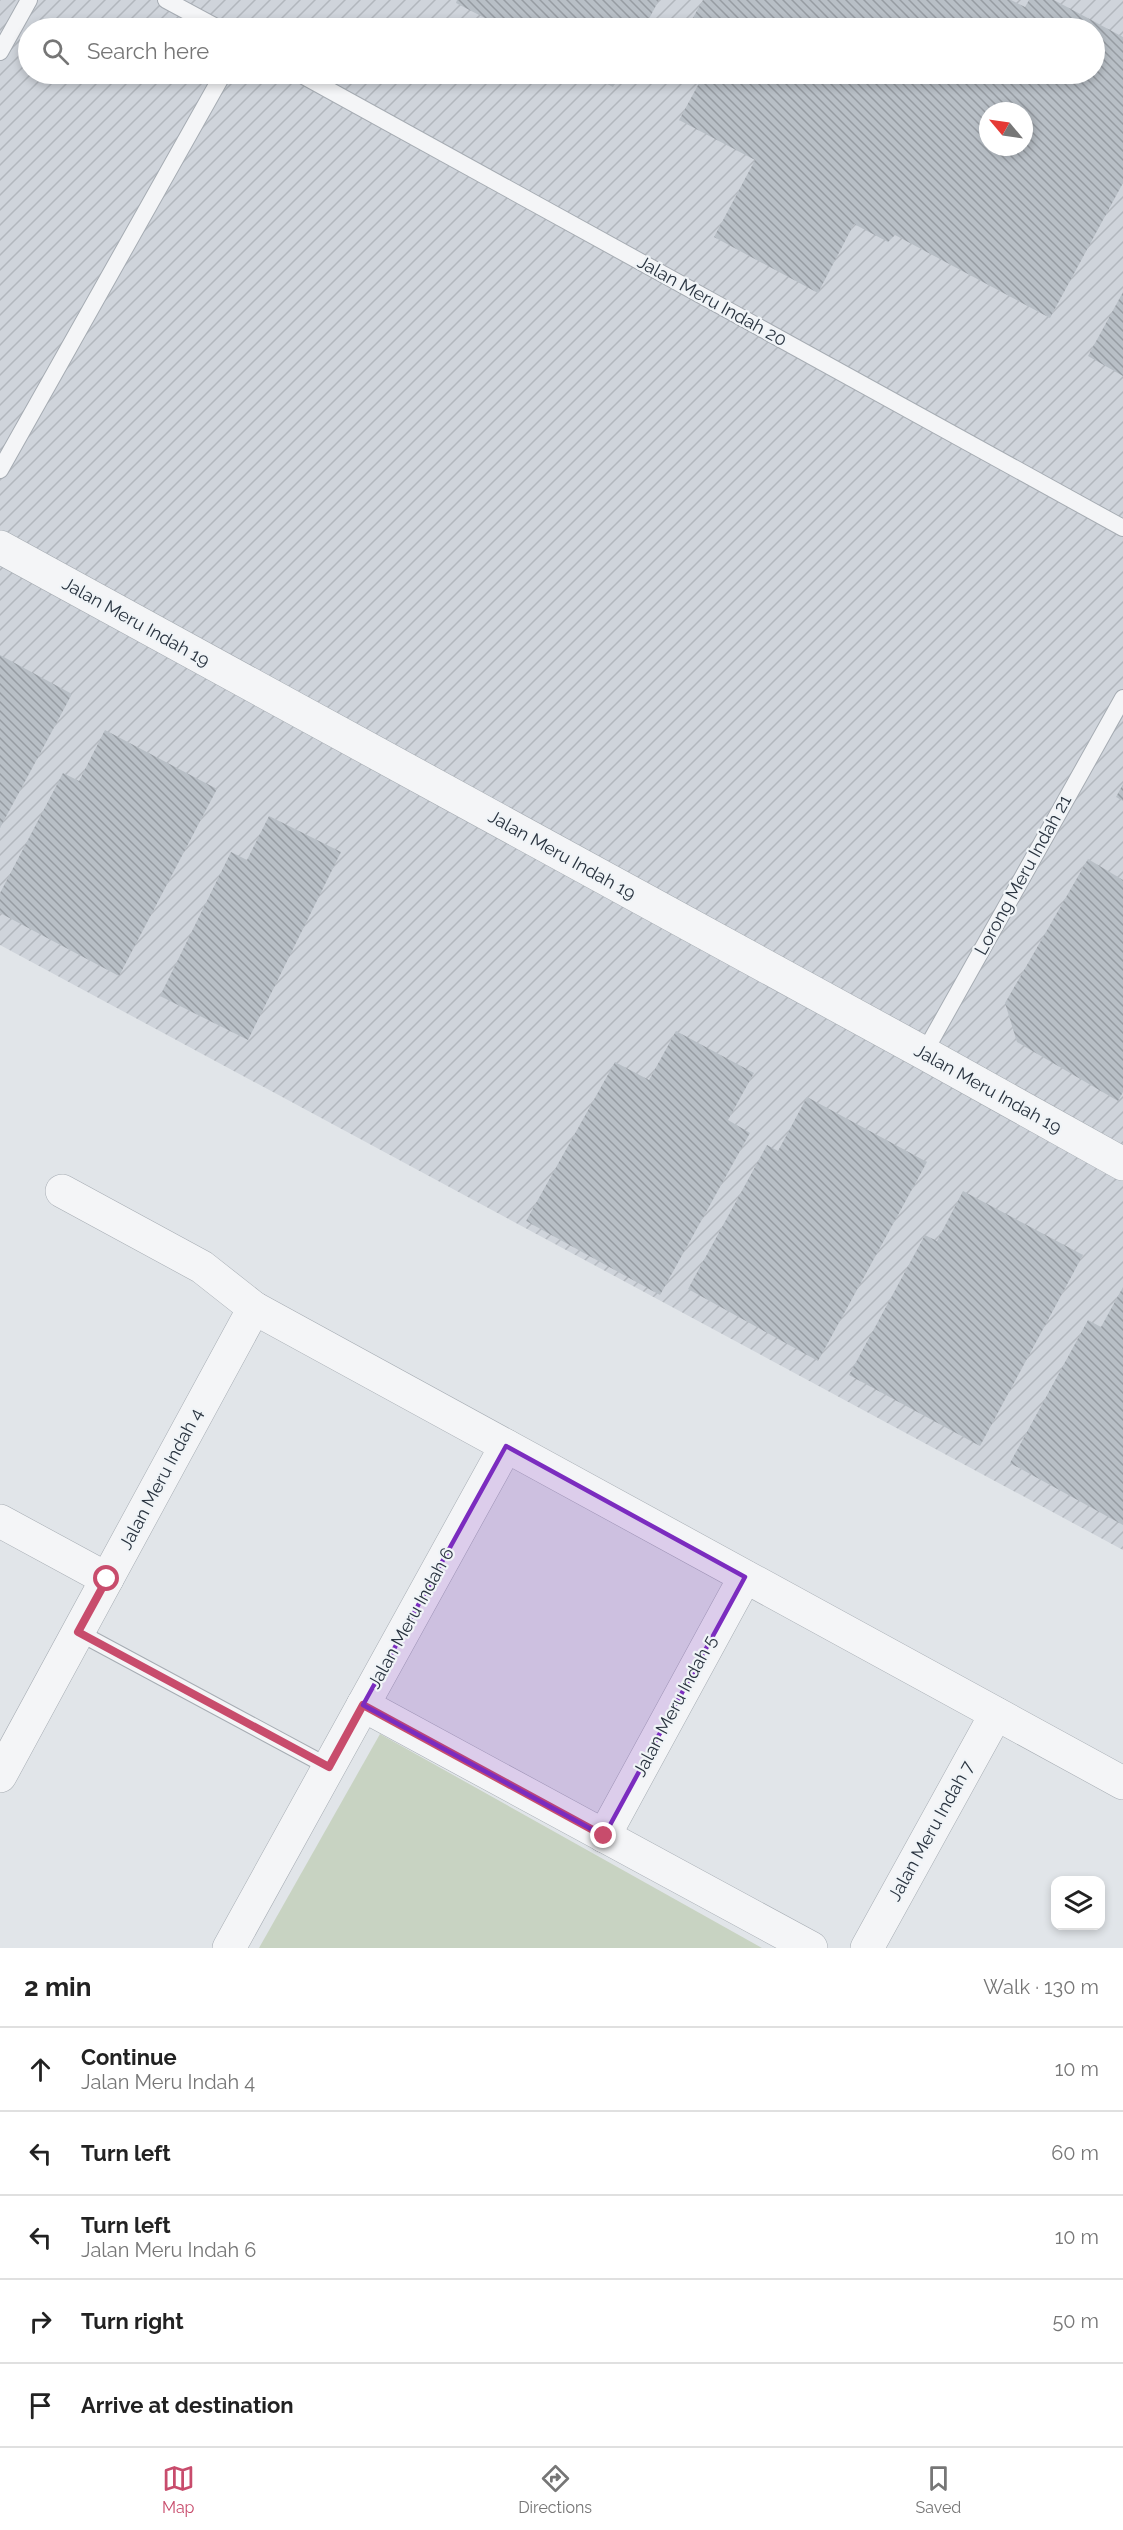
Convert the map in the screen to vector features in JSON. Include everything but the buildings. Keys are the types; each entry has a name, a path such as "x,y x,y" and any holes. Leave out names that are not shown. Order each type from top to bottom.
{"street":[{"name":"Jalan Meru Indah 19","path":"0,547 1123,1164"},
{"path":"62,1191 202,1267 254,1308 1123,1783"},
{"name":"Jalan Meru Indah 4","path":"0,1776 254,1308"},
{"name":"Jalan Meru Indah 6","path":"229,1948 506,1446"},
{"path":"0,1521 107,1579"},
{"name":"Jalan Meru Indah 5","path":"604,1836 745,1576"},
{"path":"363,1705 811,1948"},
{"name":"Jalan Meru Indah 7","path":"867,1948 996,1714"}],"lane":[{"path":"19,18 29,0"},
{"path":"166,0 199,18"},
{"path":"0,52 18,20"},
{"path":"0,470 217,84"},
{"name":"Jalan Meru Indah 20","path":"318,84 1123,528"},
{"name":"Lorong Meru Indah 21","path":"924,1053 1123,698"},
{"path":"78,1632 329,1767"}],"highlighted area":[{"path":"506,1446 745,1577 604,1836 363,1705"}],"shaded area":[{"path":"0,0 1123,0 1123,1550 0,945"}],"green space":[{"path":"380,1734 762,1948 259,1948"}],"route":[{"path":"107,1579 78,1632 329,1767 363,1705 604,1836"}]}
